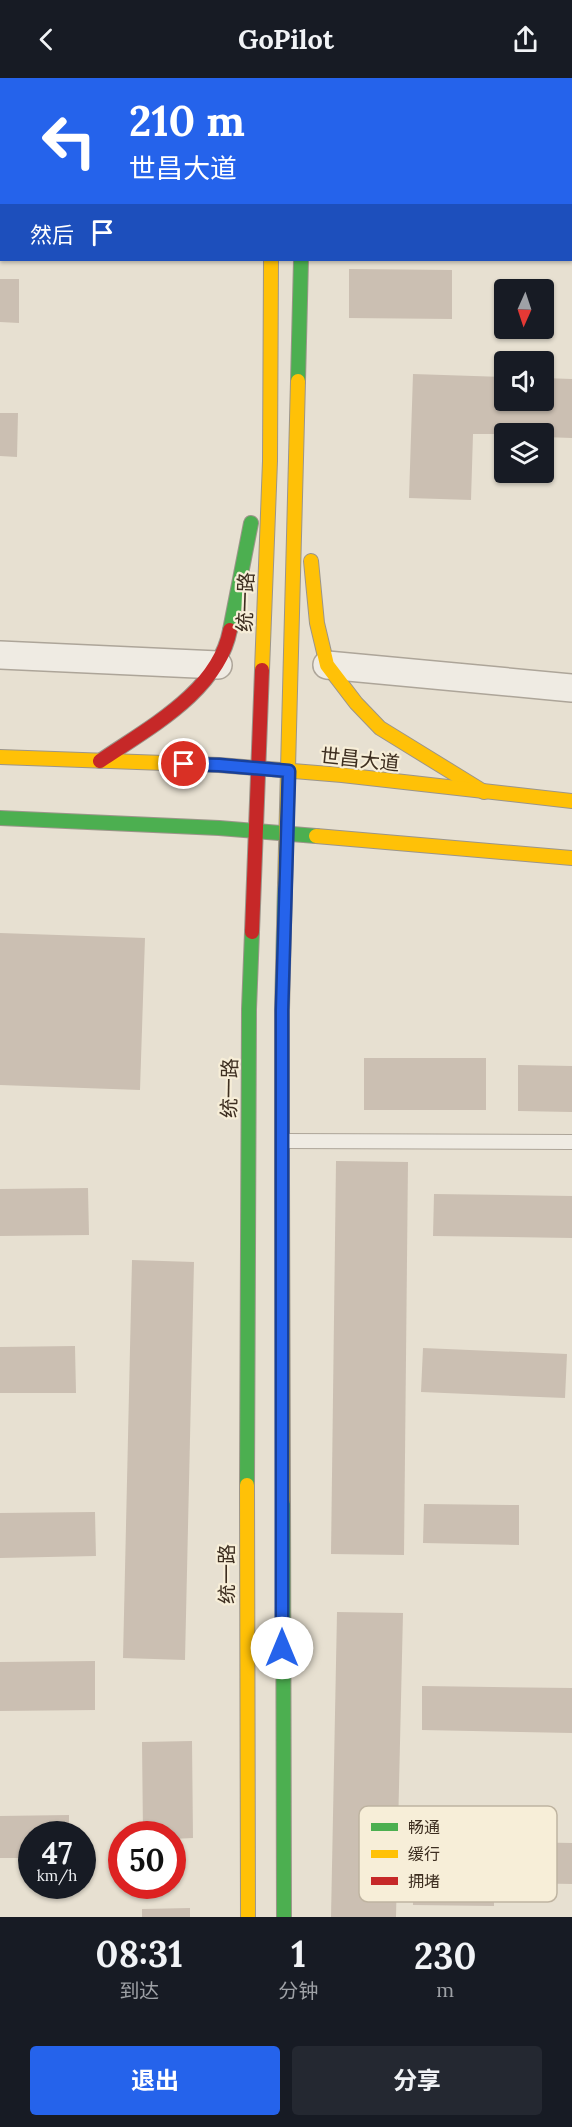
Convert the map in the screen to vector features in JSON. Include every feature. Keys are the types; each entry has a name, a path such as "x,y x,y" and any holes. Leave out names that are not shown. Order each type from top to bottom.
{"main road":[{"name":"统一路","path":"248,1917 246,1604 249,1009 270,461 271,261"},
{"path":"284,1917 282,1010 301,261"},
{"path":"100,761 177,708 197,690 218,665 228,642 253,514 270,461"},
{"path":"295,474 308,519 317,623 327,665 356,703 380,728 483,792"},
{"name":"世昌大道","path":"0,757 258,768 572,801"},
{"path":"0,818 256,831 572,858"}],"street":[{"path":"0,655 218,665"},
{"path":"327,665 572,688"}],"lane":[{"path":"282,1141 572,1142"}],"building":[{"path":"349,269 452,270 452,319 349,318"},
{"path":"0,279 19,279 19,323 0,322"},
{"path":"413,374 494,377 494,411 554,411 554,378 572,379 572,438 554,437 554,423 494,423 494,434 473,434 471,500 409,498"},
{"path":"0,413 18,413 17,457 0,456"},
{"path":"0,933 145,938 140,1090 0,1085"},
{"path":"364,1058 486,1058 486,1110 364,1110"},
{"path":"518,1065 572,1066 572,1112 518,1111"},
{"path":"336,1161 408,1162 404,1555 331,1554"},
{"path":"88,1188 89,1235 0,1236 0,1189"},
{"path":"434,1194 572,1196 572,1238 433,1236"},
{"path":"132,1260 194,1262 185,1660 123,1658"},
{"path":"75,1346 76,1393 0,1393 0,1347"},
{"path":"423,1348 567,1354 565,1398 421,1392"},
{"path":"424,1504 519,1505 519,1545 423,1543"},
{"path":"95,1512 96,1556 0,1558 0,1513"},
{"path":"337,1612 403,1613 399,1806 359,1806 359,1902 396,1902 396,1917 331,1917"},
{"path":"95,1661 95,1710 0,1711 0,1662"},
{"path":"422,1686 572,1688 572,1733 422,1730"},
{"path":"192,1741 193,1838 186,1838 186,1821 143,1821 142,1742"},
{"path":"69,1815 69,1821 18,1821 18,1858 0,1858 0,1816"},
{"path":"557,1843 572,1843 572,1884 557,1884"},
{"path":"413,1902 494,1902 494,1906 413,1905"},
{"path":"190,1908 190,1917 142,1917 142,1909"}],"traffic: fast":[{"path":"298,381 301,261"},
{"path":"230,630 251,523"},
{"path":"0,818 219,828 316,836"},
{"path":"282,1181 285,885"},
{"path":"247,1485 249,1009 252,932"},
{"path":"283,1500 284,1917"}],"traffic: slow":[{"path":"262,670 270,461 271,261"},
{"path":"285,885 298,381"},
{"path":"311,561 317,623 327,665 356,703 380,728 484,792"},
{"path":"0,757 219,765 342,775 572,801"},
{"path":"316,836 572,858"},
{"path":"282,1181 283,1500"},
{"path":"247,1485 248,1917"}],"traffic: jam":[{"path":"100,761 159,721 196,690 211,672 223,652 230,630"},
{"path":"252,932 262,670"}],"route":[{"path":"184,764 289,771 282,1010 282,1648"}]}
